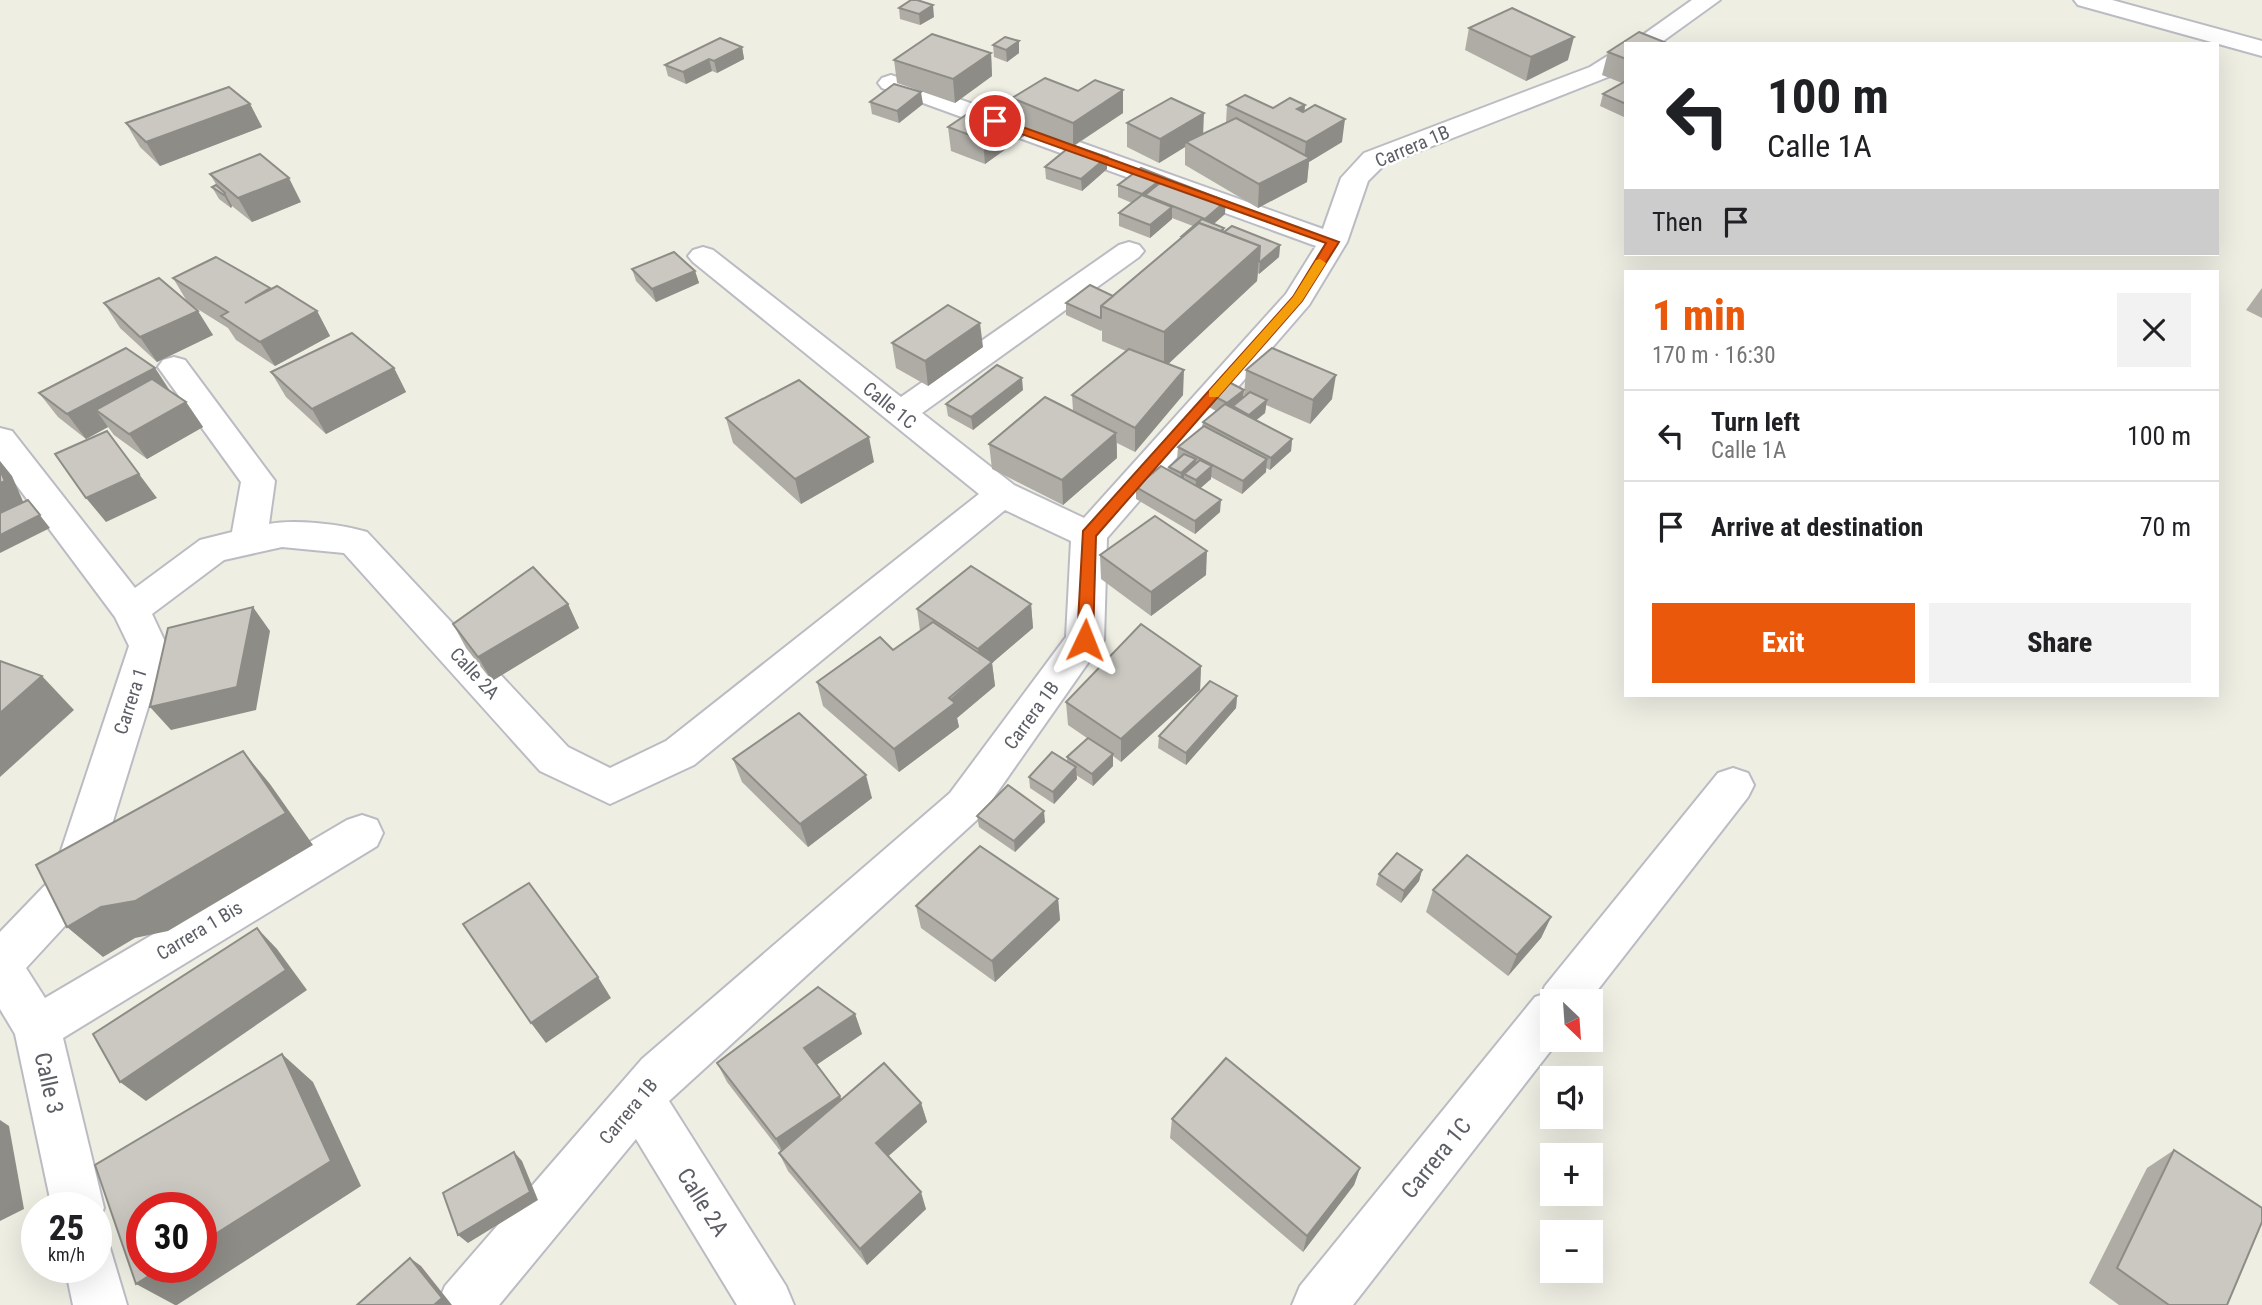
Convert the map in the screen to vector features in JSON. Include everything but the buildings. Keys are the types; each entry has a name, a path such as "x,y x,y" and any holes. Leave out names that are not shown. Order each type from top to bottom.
{"street":[{"path":"1645,42 1708,0"},
{"path":"2086,0 2262,48"},
{"name":"Carrera 1B","path":"464,1305 659,1075 965,805 1085,640 1089,535 1298,299 1333,242 1355,178 1374,159 1599,72 1624,56"},
{"path":"891,83 1333,242"},
{"path":"900,413 1129,251"},
{"name":"Calle 1C","path":"703,257 1002,494 1089,535"},
{"path":"131,610 213,549 248,541 258,481 174,367"},
{"name":"Carrera 1","path":"0,439 131,610 148,646 70,889 0,965"},
{"name":"Calle 2A","path":"248,541 282,534 354,541 554,758 610,787 680,753 1002,494"},
{"path":"1571,989 1733,785"},
{"name":"Carrera 1 Bis","path":"37,1028 362,833"},
{"name":"Calle 3","path":"0,965 37,1028 74,1192"},
{"name":"Carrera 1C","path":"1319,1305 1540,1027"},
{"name":"Calle 2A","path":"639,1098 767,1305"},
{"path":"95,1283 100,1305"}],"slow traffic":[{"path":"1214,394 1298,299 1320,263"}],"route":[{"path":"995,121 1333,242 1298,299 1089,535 1085,640"}]}
